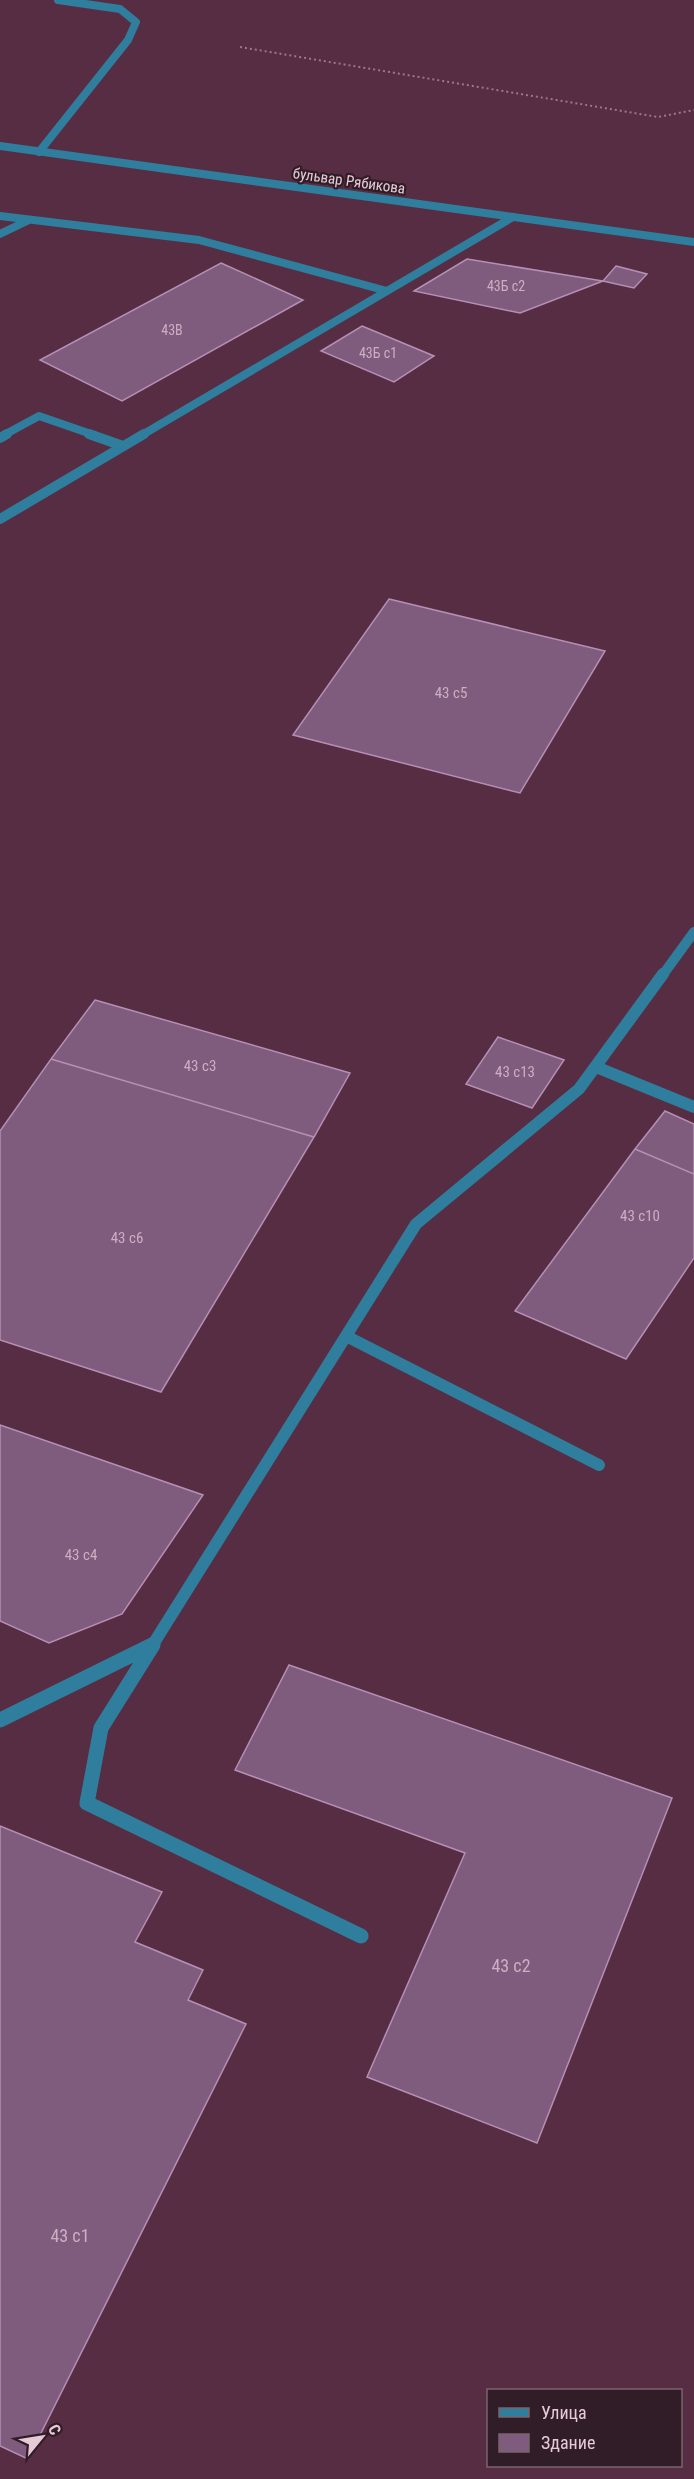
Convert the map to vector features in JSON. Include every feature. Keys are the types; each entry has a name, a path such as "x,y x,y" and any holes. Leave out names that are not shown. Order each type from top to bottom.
{"street":[{"path":"39,152 128,40 136,22 120,9 58,0"},
{"name":"бульвар Рябикова","path":"0,146 694,242"},
{"path":"0,216 199,240 387,291"},
{"path":"0,519 513,217"},
{"path":"0,234 29,220"},
{"path":"0,438 39,416 123,446"},
{"path":"361,1936 87,1803 101,1728 416,1224 579,1089 694,932"},
{"path":"596,1067 694,1107"},
{"path":"346,1336 599,1465"},
{"path":"2,1718 154,1644"}],"path":[{"path":"240,47 658,117 694,110"}],"building":[{"path":"467,259 603,281 520,313 414,291"},
{"path":"221,263 303,300 122,401 40,360"},
{"path":"616,266 647,274 634,288 603,281"},
{"path":"362,326 434,356 394,382 321,351"},
{"path":"389,599 605,651 520,793 293,735"},
{"path":"95,1000 350,1073 314,1137 51,1059"},
{"path":"498,1037 564,1060 532,1108 466,1084"},
{"path":"51,1059 314,1137 161,1392 0,1340 0,1131"},
{"path":"665,1111 694,1124 694,1174 635,1149"},
{"path":"635,1149 694,1174 694,1258 626,1359 515,1311"},
{"path":"0,1425 203,1495 122,1614 49,1643 0,1621"},
{"path":"289,1665 672,1798 537,2143 367,2077 465,1853 235,1770"},
{"path":"0,1826 162,1892 135,1942 203,1970 188,2000 246,2024 28,2459 0,2446"}]}
